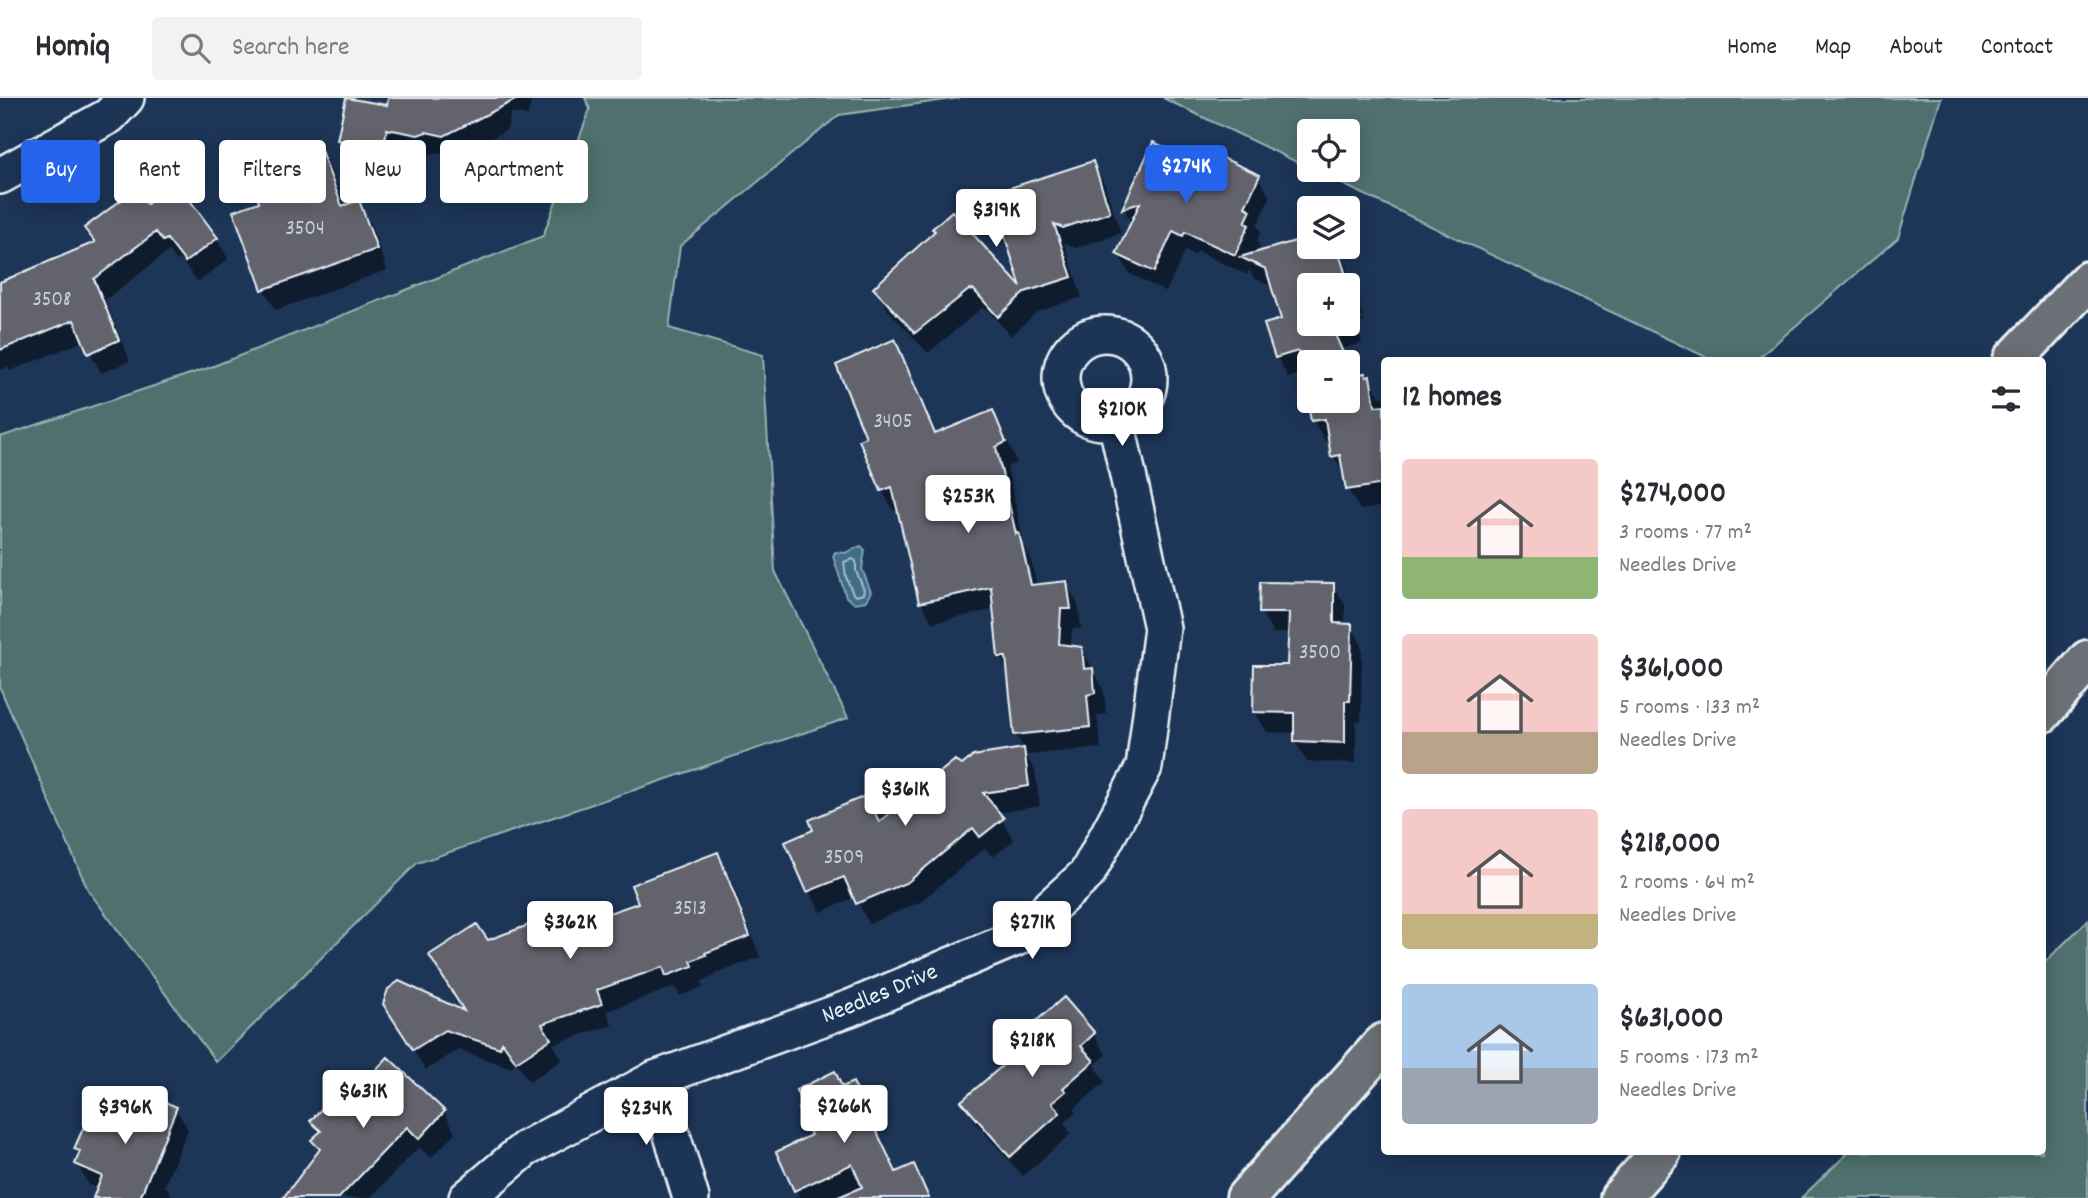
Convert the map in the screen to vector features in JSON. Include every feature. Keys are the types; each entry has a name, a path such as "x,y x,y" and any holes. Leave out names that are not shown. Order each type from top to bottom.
{"highway":[{"path":"2016,357 2088,281"},
{"path":"2046,708 2088,660"},
{"path":"1246,1198 1381,1046"},
{"path":"1620,1198 1658,1155"}],"street":[{"path":"0,176 109,116 126,98"},
{"name":"Needles Drive","path":"467,1198 525,1149 655,1079 850,1008 1016,938 1087,874 1144,766 1162,628 1116,421"},
{"path":"655,1079 691,1198"}],"green space":[{"path":"585,98 960,98 839,115 680,246 669,328 763,355 775,571 848,718 417,863 216,1062 88,890 0,688 0,437 211,367 543,236 555,203 588,203 588,140 579,140 590,109"},
{"path":"1163,98 1941,98 1898,238 1759,357 1706,357 1338,182 1360,182 1360,119 1297,119 1297,162"},
{"path":"2088,920 2088,1198 1801,1198 1846,1155 2046,1155 2046,961"}],"water":[{"path":"861,546 865,550 862,569 871,592 866,601 854,603 846,597 833,556 835,552 845,553"}],"building":[{"path":"346,98 387,105 388,98 519,98 444,136 426,132 418,135 387,129 385,140 337,140"},
{"path":"1153,142 1217,172 1223,158 1260,175 1245,207 1251,210 1245,223 1249,225 1235,255 1185,232 1183,236 1173,231 1154,272 1116,254 1140,203 1122,209"},
{"path":"1093,161 1110,212 1063,228 1054,224 1072,277 1025,292 998,317 973,289 970,289 915,333 873,288 935,231 932,229 952,211 1021,287 991,194"},
{"path":"326,164 342,206 360,203 377,249 262,290 233,211 256,203 326,203"},
{"path":"117,203 192,203 218,238 185,262 167,239 163,241 156,232 94,279 119,340 88,354 74,320 0,350 0,282 95,242 84,228"},
{"path":"1297,240 1297,259 1341,259 1345,273 1297,273 1297,336 1336,336 1342,350 1297,350 1275,358 1264,324 1281,319 1266,269 1240,257"},
{"path":"895,339 935,434 993,410 1006,442 996,447 1031,585 1067,581 1071,609 1061,609 1059,644 1082,647 1084,669 1093,668 1095,693 1087,695 1090,727 1014,735 1006,657 998,657 991,587 919,603 892,487 881,491 859,440 866,437 836,365"},
{"path":"1360,374 1370,376 1375,406 1381,405 1381,484 1346,490 1340,455 1331,457 1325,419 1311,421 1310,413 1360,413"},
{"path":"1260,582 1334,583 1334,623 1352,624 1350,701 1345,701 1345,743 1294,741 1294,713 1253,712 1254,665 1287,665 1289,613 1259,613"},
{"path":"1024,748 1029,786 983,793 1004,818 980,837 973,828 908,882 856,904 844,877 807,892 785,842 813,830 809,820 867,795 879,822 955,760 962,765 973,756"},
{"path":"718,852 750,936 705,953 706,955 691,961 693,966 666,976 663,967 597,990 602,1004 542,1024 551,1039 516,1062 502,1042 500,1048 445,1030 413,1050 383,1004 388,989 399,981 464,1011 429,955 477,924 488,940 561,913 566,928 638,903 631,885"},
{"path":"1064,997 1095,1033 1081,1046 1094,1061 1063,1088 1066,1091 1052,1103 1060,1113 1010,1157 961,1101 1002,1066 999,1062 1039,1026 1035,1022"},
{"path":"388,1057 445,1111 419,1139 407,1127 339,1198 283,1198 320,1149 311,1140 321,1131 310,1121 339,1091 344,1096 367,1072 371,1075"},
{"path":"835,1071 842,1087 853,1082 896,1172 914,1164 929,1198 836,1198 862,1187 852,1164 794,1191 776,1152 811,1135 798,1109 803,1106 796,1090"},
{"path":"133,1089 177,1107 140,1198 93,1198 102,1176 75,1164 80,1151 74,1149 89,1115 117,1127"}]}
